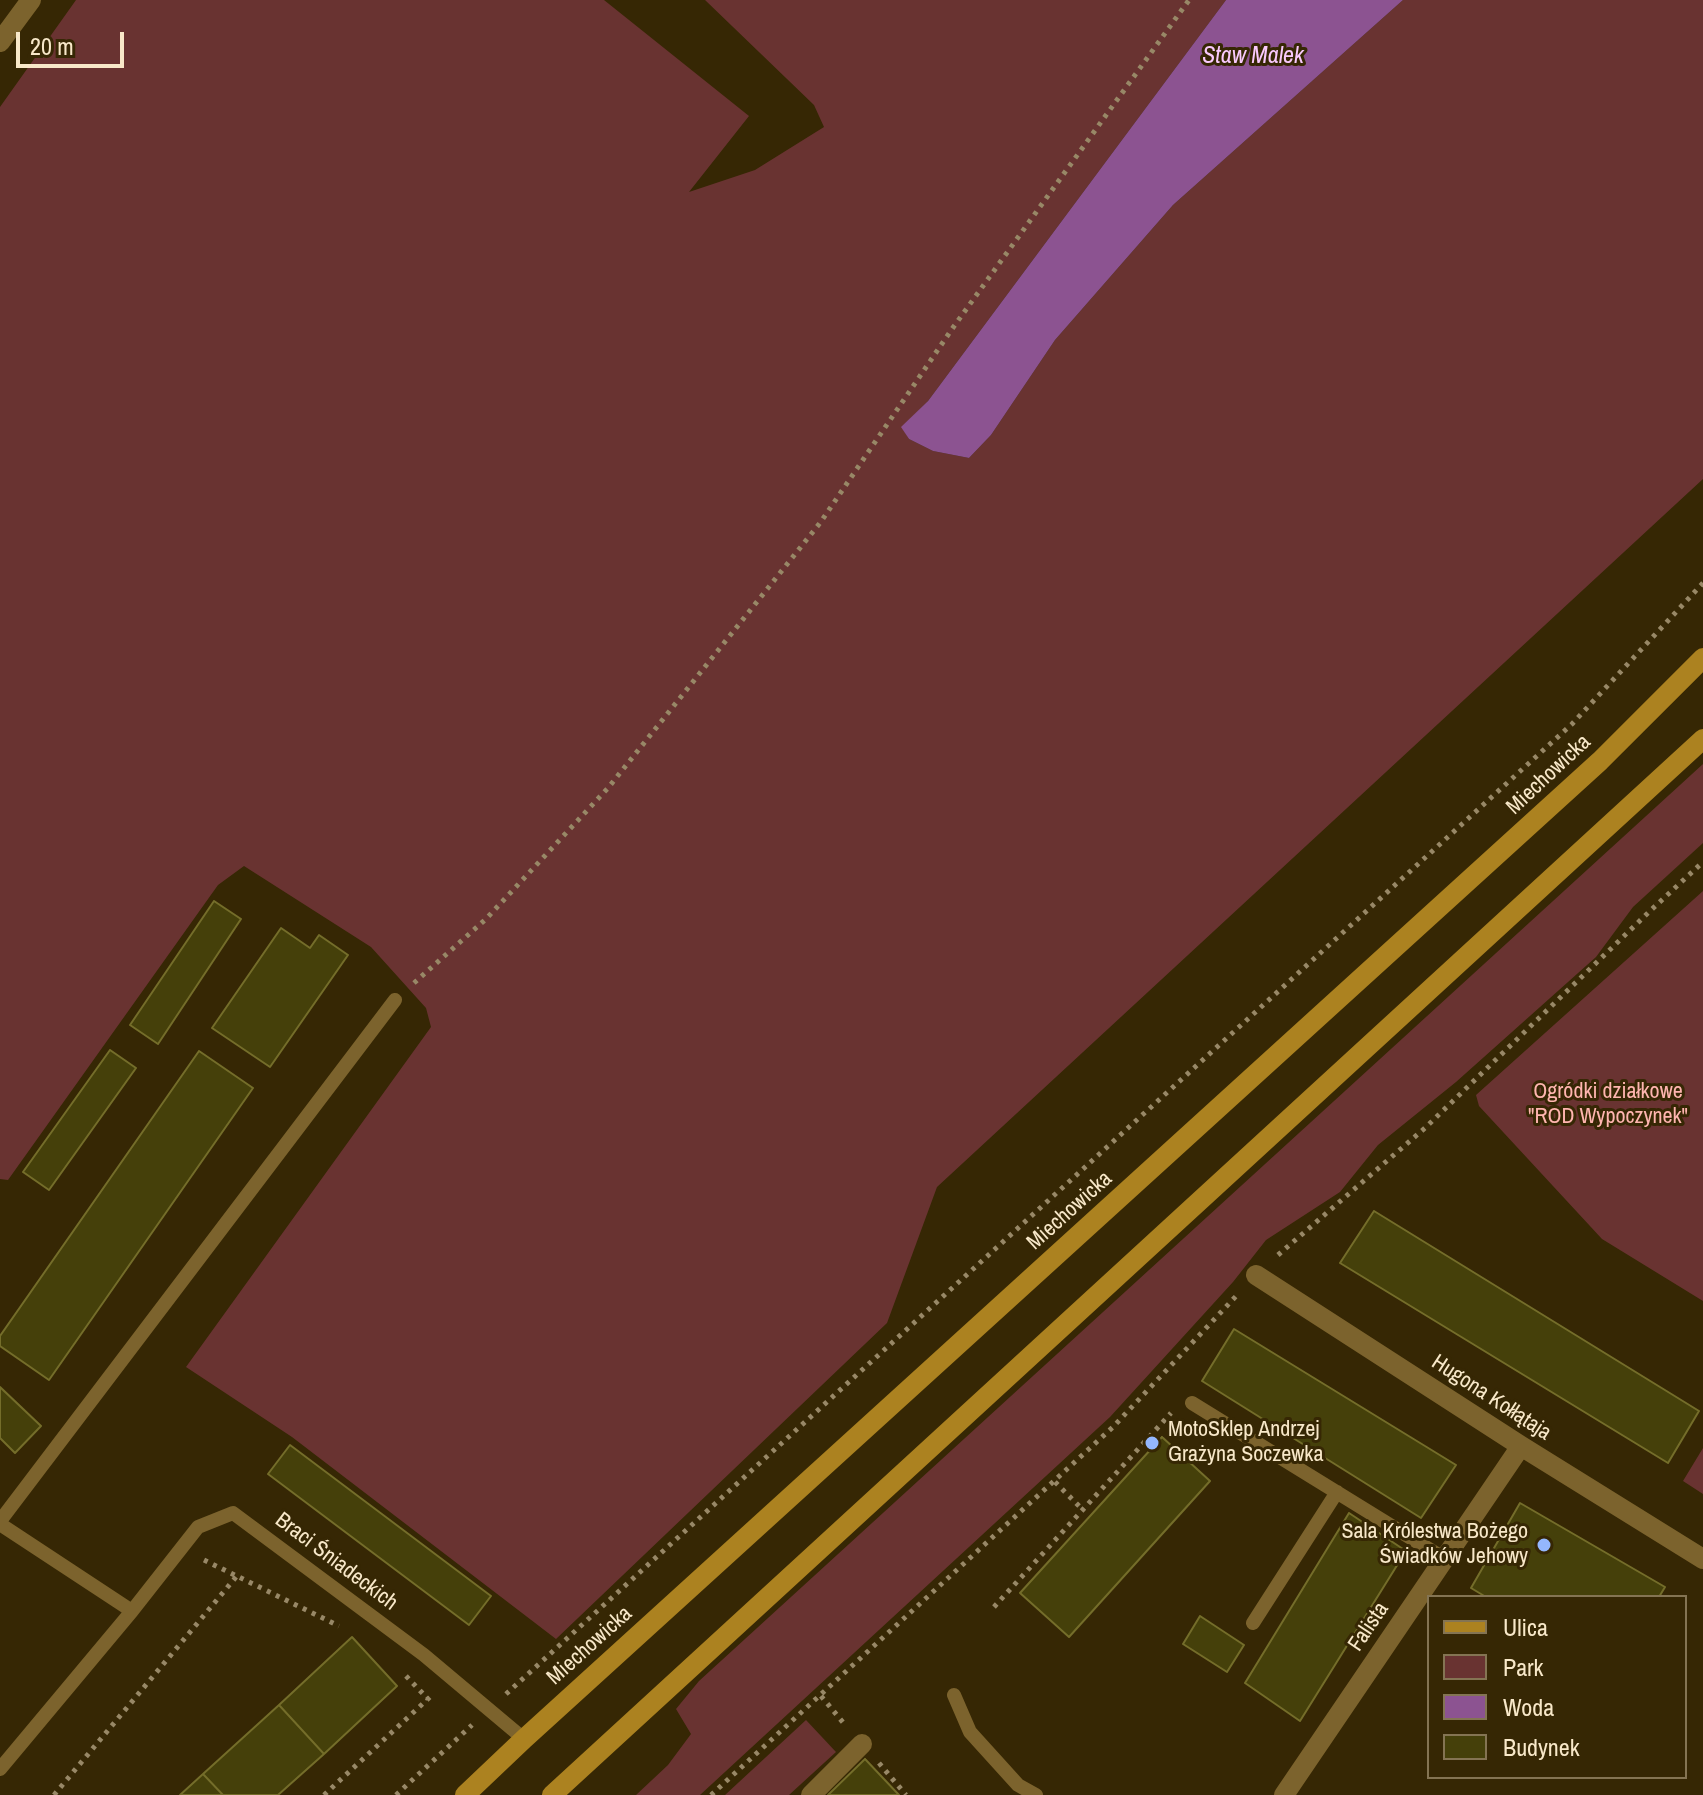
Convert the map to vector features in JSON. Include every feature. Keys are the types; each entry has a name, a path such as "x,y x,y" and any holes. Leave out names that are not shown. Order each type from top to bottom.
{"main road":[{"name":"Miechowicka","path":"465,1795 1600,761 1703,658"},
{"path":"552,1795 1703,739"}],"street":[{"path":"0,42 31,0"},
{"name":"Hugona Kołłątaja","path":"1256,1275 1703,1559"},
{"name":"Falista","path":"1284,1795 1521,1446"},
{"path":"811,1795 862,1744"}],"lane":[{"path":"132,1611 0,1523 395,1000"},
{"path":"1192,1403 1445,1559"},
{"path":"1253,1623 1337,1492"},
{"name":"Braci Śniadeckich","path":"0,1769 198,1527 233,1513 452,1677 524,1739"},
{"path":"954,1695 970,1732 1018,1785 1036,1795"}],"path":[{"path":"395,1000 486,919 608,788 820,523 952,329 1189,0"},
{"path":"396,1795 1572,724 1703,583"},
{"path":"711,1795 1055,1482 1113,1427 1256,1275 1425,1128 1703,862"},
{"path":"994,1607 1179,1404 1192,1403"},
{"path":"1055,1482 1083,1510"},
{"path":"181,1548 346,1629"},
{"path":"54,1795 236,1577"},
{"path":"406,1676 428,1699"},
{"path":"324,1795 452,1677"}],"green space":[{"path":"76,0 604,0 749,116 689,192 755,170 824,127 814,105 705,0 1226,0 928,401 902,427 909,439 933,451 969,458 991,435 1055,340 1173,205 1403,0 1703,0 1703,479 937,1187 887,1323 556,1639 292,1437 186,1367 431,1027 426,1008 371,947 244,866 218,885 8,1180 0,1179 0,107"},
{"path":"1703,764 1703,843 1633,907 1596,957 1456,1082 1378,1145 1340,1192 1266,1240 1233,1282 1110,1417 700,1795 636,1795 668,1765 691,1734 676,1709 699,1681"},
{"name":"Ogródki działkowe \"ROD Wypoczynek\"","path":"1703,891 1703,1301 1602,1239 1479,1106 1476,1095"},
{"path":"1703,1448 1703,1494 1683,1481"},
{"path":"806,1720 836,1752 789,1795 725,1795"}],"water":[{"name":"Staw Malek","path":"1226,0 1403,0 1173,205 1055,340 991,435 969,458 933,451 909,439 901,427 928,401"}],"building":[{"path":"214,901 241,919 158,1044 130,1025"},
{"path":"281,928 310,948 319,935 348,955 270,1067 212,1028"},
{"path":"110,1050 136,1068 49,1190 23,1172"},
{"path":"199,1051 253,1088 49,1380 0,1346 0,1336"},
{"path":"1374,1211 1699,1411 1668,1463 1340,1263"},
{"path":"1234,1329 1456,1465 1421,1518 1202,1381"},
{"path":"0,1387 41,1426 15,1453 0,1438"},
{"path":"1162,1437 1210,1481 1069,1637 1020,1593"},
{"path":"290,1445 491,1596 469,1625 268,1474"},
{"name":"Sala Królestwa Bożego Świadków Jehowy","path":"1520,1503 1665,1587 1660,1595 1483,1595 1471,1588"},
{"path":"1349,1513 1406,1551 1300,1721 1245,1683"},
{"path":"1200,1616 1244,1645 1227,1672 1183,1644"},
{"path":"352,1637 397,1686 324,1754 279,1705"},
{"path":"279,1705 324,1754 278,1795 223,1795 203,1774"},
{"path":"865,1759 899,1795 828,1795"},
{"path":"203,1774 223,1795 180,1795"}],"place":[{"name":"MotoSklep Andrzej Grażyna Soczewka","path":"1152,1443"},
{"name":"Sala Królestwa Bożego Świadków Jehowy","path":"1544,1545"}]}
